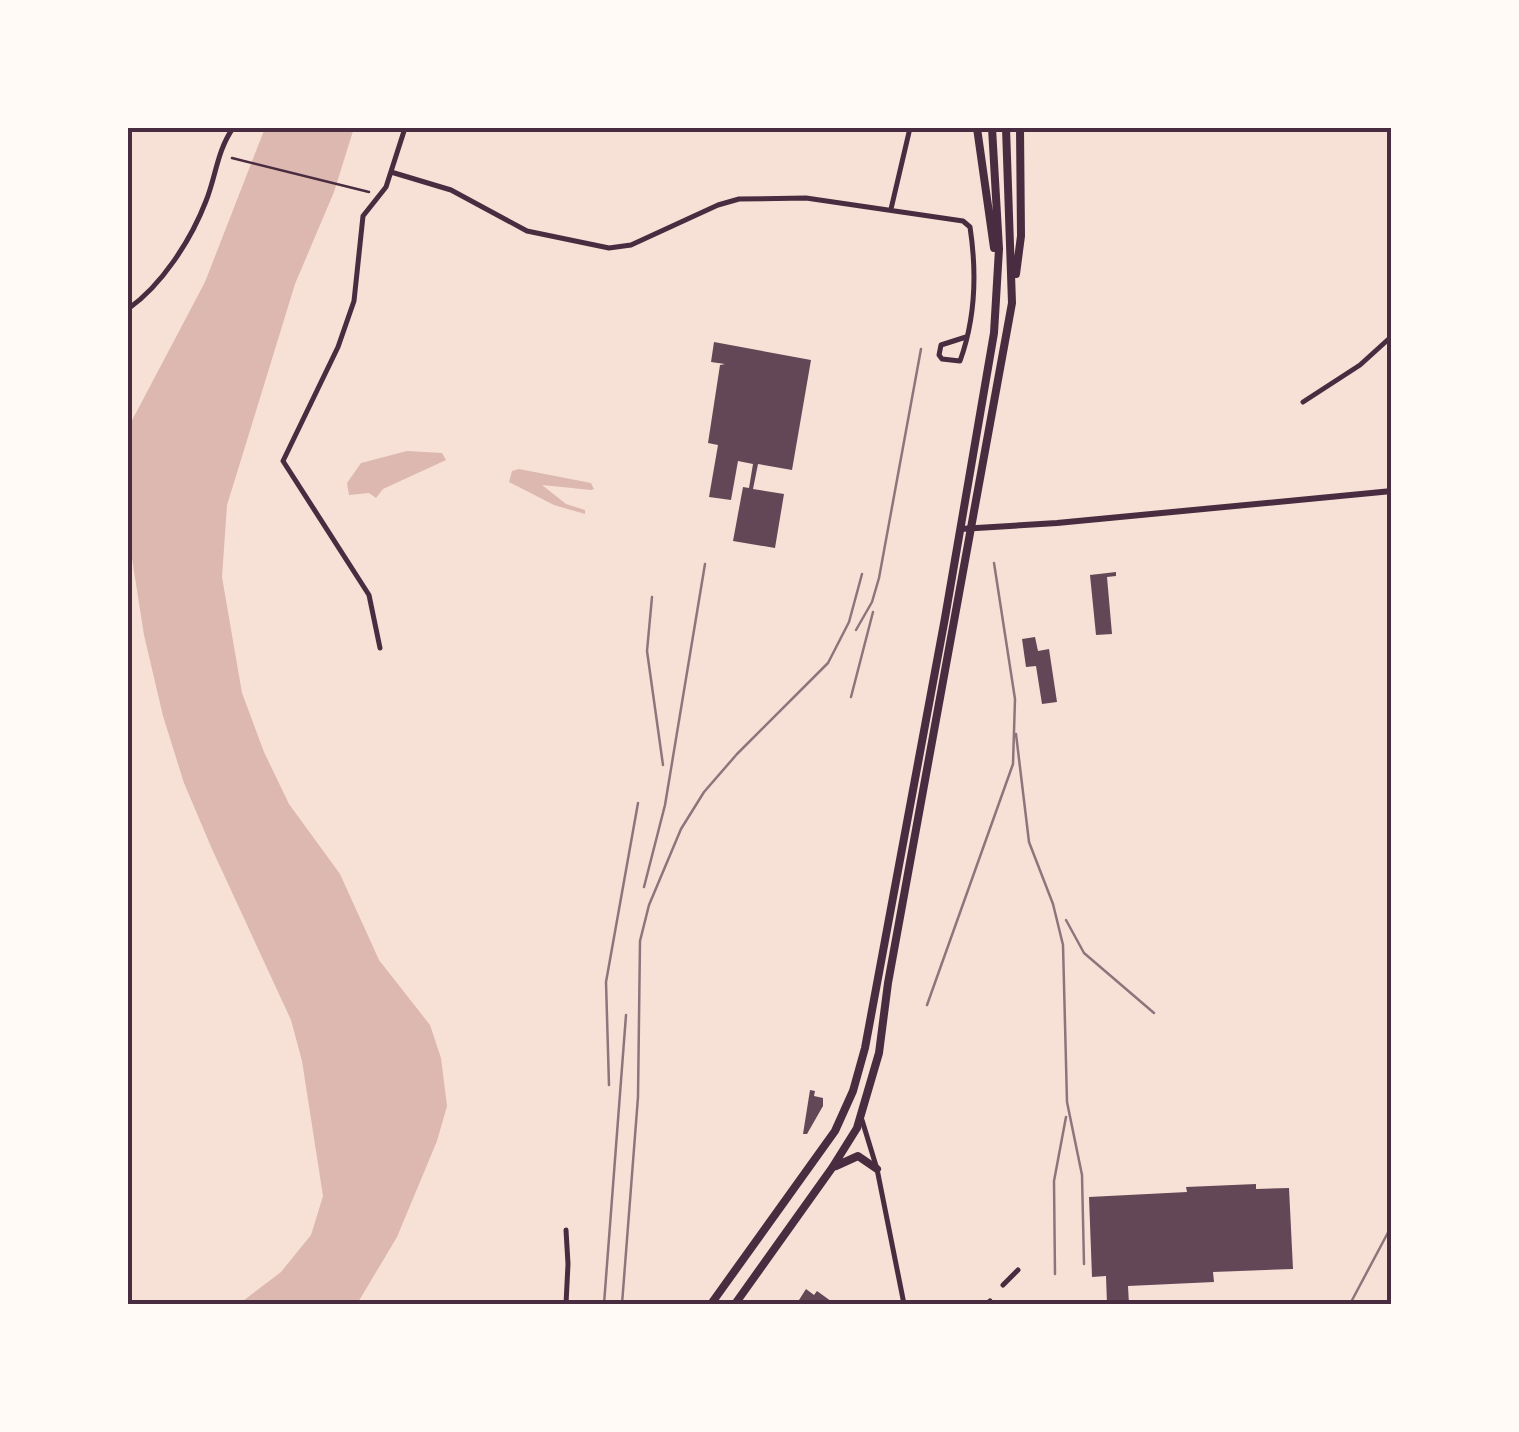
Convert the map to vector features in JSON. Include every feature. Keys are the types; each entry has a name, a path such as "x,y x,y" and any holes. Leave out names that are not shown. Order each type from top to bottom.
{"highway":[{"path":"978,128 998,268"},
{"path":"711,1304 820,1156 848,1104 871,1018 992,350 998,268 992,128"},
{"path":"1006,128 1012,304"},
{"path":"735,1304 832,1168 861,1117 879,1053 888,983 1012,304 1021,236 1020,128"},
{"path":"848,1104 861,1117"},
{"path":"832,1168 858,1156 877,1170"}],"main road":[{"path":"960,529 1392,491"}],"street":[{"path":"128,309 159,280 198,219 218,154 233,128"},
{"path":"380,648 369,596 283,461 338,348 354,301 363,216 386,187 406,128"},
{"path":"891,209 910,128"},
{"path":"391,172 450,190 527,231 608,248 650,238 739,199 806,198 967,223 976,279 966,337 960,361 942,360 941,345 966,337"},
{"path":"1303,402 1360,365 1392,336"},
{"path":"861,1117 877,1170 904,1304"},
{"path":"566,1230 566,1304"},
{"path":"1003,1286 1018,1270"}],"path":[{"path":"232,158 369,192"}],"shaded area":[{"path":"265,128 354,128 334,192 295,284 227,505 222,577 242,693 289,804 340,874 379,960 430,1025 441,1058 447,1106 437,1141 397,1237 357,1304 239,1304 281,1272 311,1235 323,1196 302,1061 291,1020 184,783 144,635 128,533 128,428 205,282"},
{"path":"407,451 442,453 446,460 383,489 376,498 369,493 349,495 347,483 361,463"},
{"path":"519,469 591,483 591,490 542,485 566,504 585,510 585,514 554,505 509,482 512,471"}],"building":[{"path":"714,342 811,360 792,470 758,464 753,489 784,494 775,548 733,541 743,487 749,488 753,464 738,461 731,500 709,497 718,445 708,443 720,365 725,364 711,362"},
{"path":"1116,572 1116,576 1107,577 1112,634 1096,635 1090,575"},
{"path":"1035,637 1038,651 1049,649 1057,702 1042,704 1036,666 1026,667 1022,639"},
{"path":"810,1090 815,1091 814,1096 823,1098 823,1106 807,1134 803,1134"},
{"path":"1256,1184 1256,1189 1289,1188 1293,1269 1213,1272 1214,1282 1128,1286 1129,1304 1107,1304 1106,1276 1092,1277 1089,1197"},
{"path":"806,1289 814,1295 817,1291 835,1304 805,1304 799,1300"}],"railway":[{"path":"856,630 872,602 879,578 921,349"},
{"path":"927,1005 1013,764 1015,699 994,563"},
{"path":"644,887 665,805 705,564"},
{"path":"622,1304 638,1097 640,941 649,905 681,829 704,792 828,663 849,622 862,574"},
{"path":"652,597 647,651 663,765"},
{"path":"851,697 873,612"},
{"path":"1016,734 1029,842 1053,904 1063,945 1067,1102 1082,1175 1084,1264"},
{"path":"609,1085 606,982 638,803"},
{"path":"1066,920 1084,953 1154,1013"},
{"path":"604,1304 626,1015"},
{"path":"1055,1274 1054,1181 1066,1117"},
{"path":"1350,1304 1392,1225"}]}
